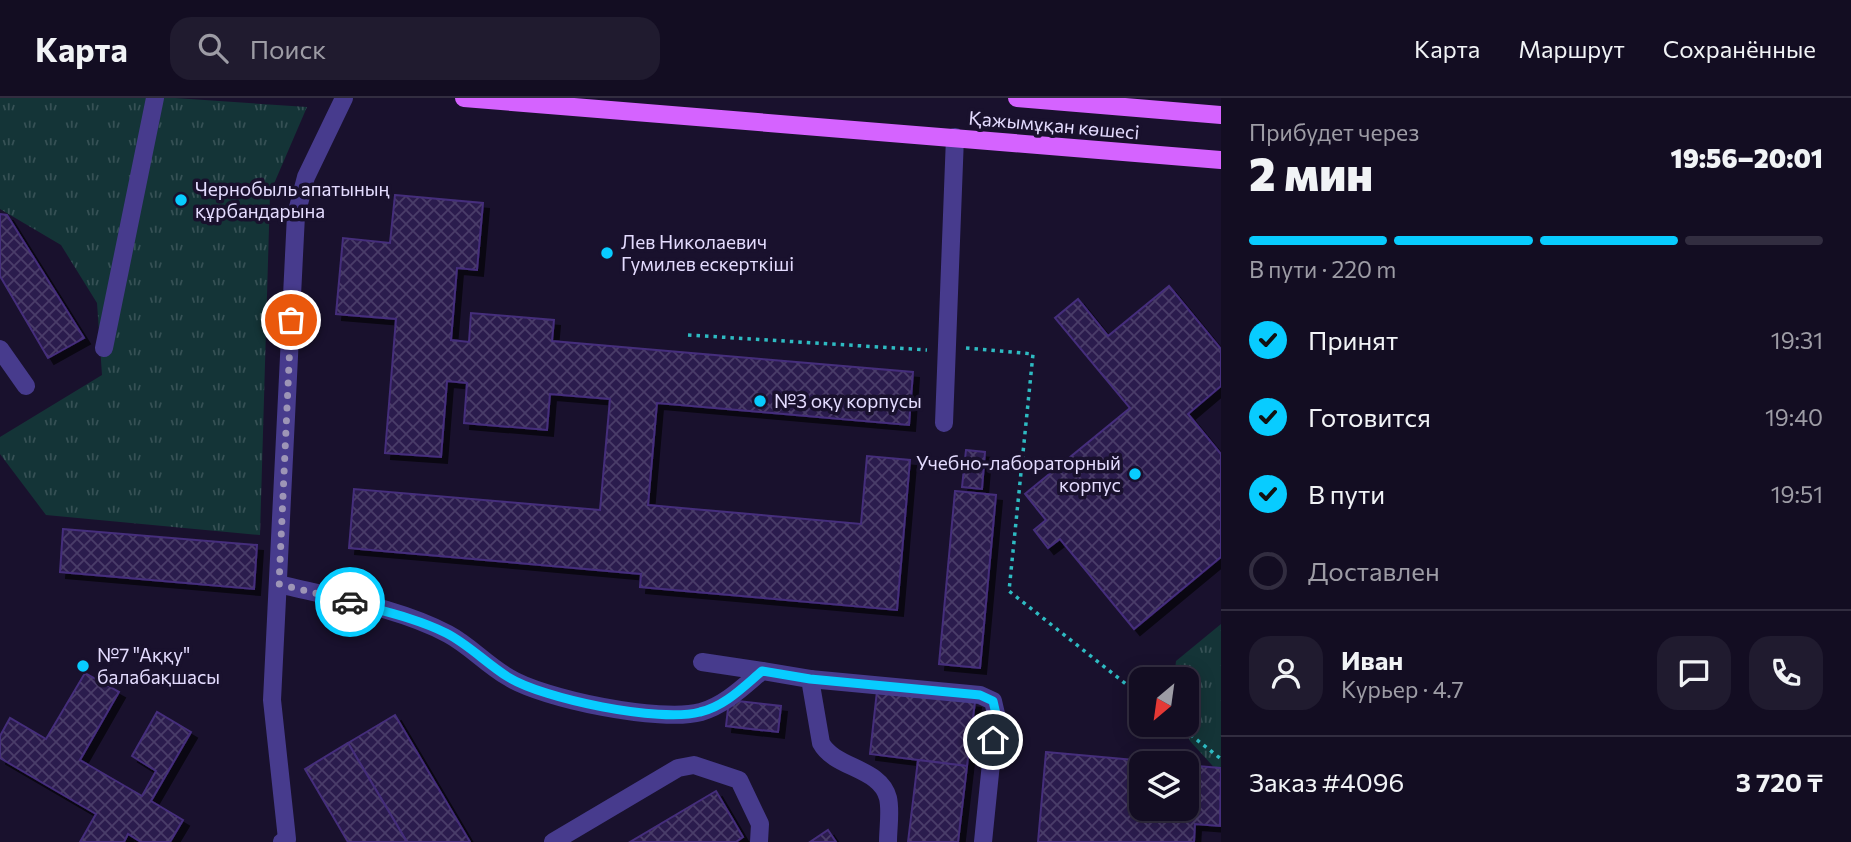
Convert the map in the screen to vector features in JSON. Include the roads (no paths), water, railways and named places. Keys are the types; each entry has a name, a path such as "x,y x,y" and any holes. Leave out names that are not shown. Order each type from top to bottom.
{"main road":[{"name":"Қажымұқан көшесі","path":"464,98 1221,160"},
{"name":"Қажымұқан көшесі","path":"1017,98 1221,115"}],"lane":[{"path":"104,348 155,98"},
{"path":"286,841 272,700 296,215 306,177 344,98"},
{"path":"944,423 955,137"},
{"path":"0,349 26,386"},
{"path":"279,584 411,619 449,634 509,678 538,692 596,705 667,715 700,712 729,700 762,671"},
{"path":"702,662 810,679 980,695 993,701 996,714 983,842"},
{"path":"810,679 821,743 826,752 872,777 883,787 888,798 888,842"},
{"path":"553,842 678,768 694,765 739,780 760,824 759,842"}],"place":[{"name":"Чернобыль апатының құрбандарына","path":"181,200"},
{"name":"Лев Николаевич Гумилев ескерткіші","path":"607,253"},
{"name":"№3 оқу корпусы","path":"760,401"},
{"name":"Учебно-лабораторный корпус","path":"1135,474"},
{"name":"№7 \"Аққу\" балабақшасы","path":"83,666"}]}
